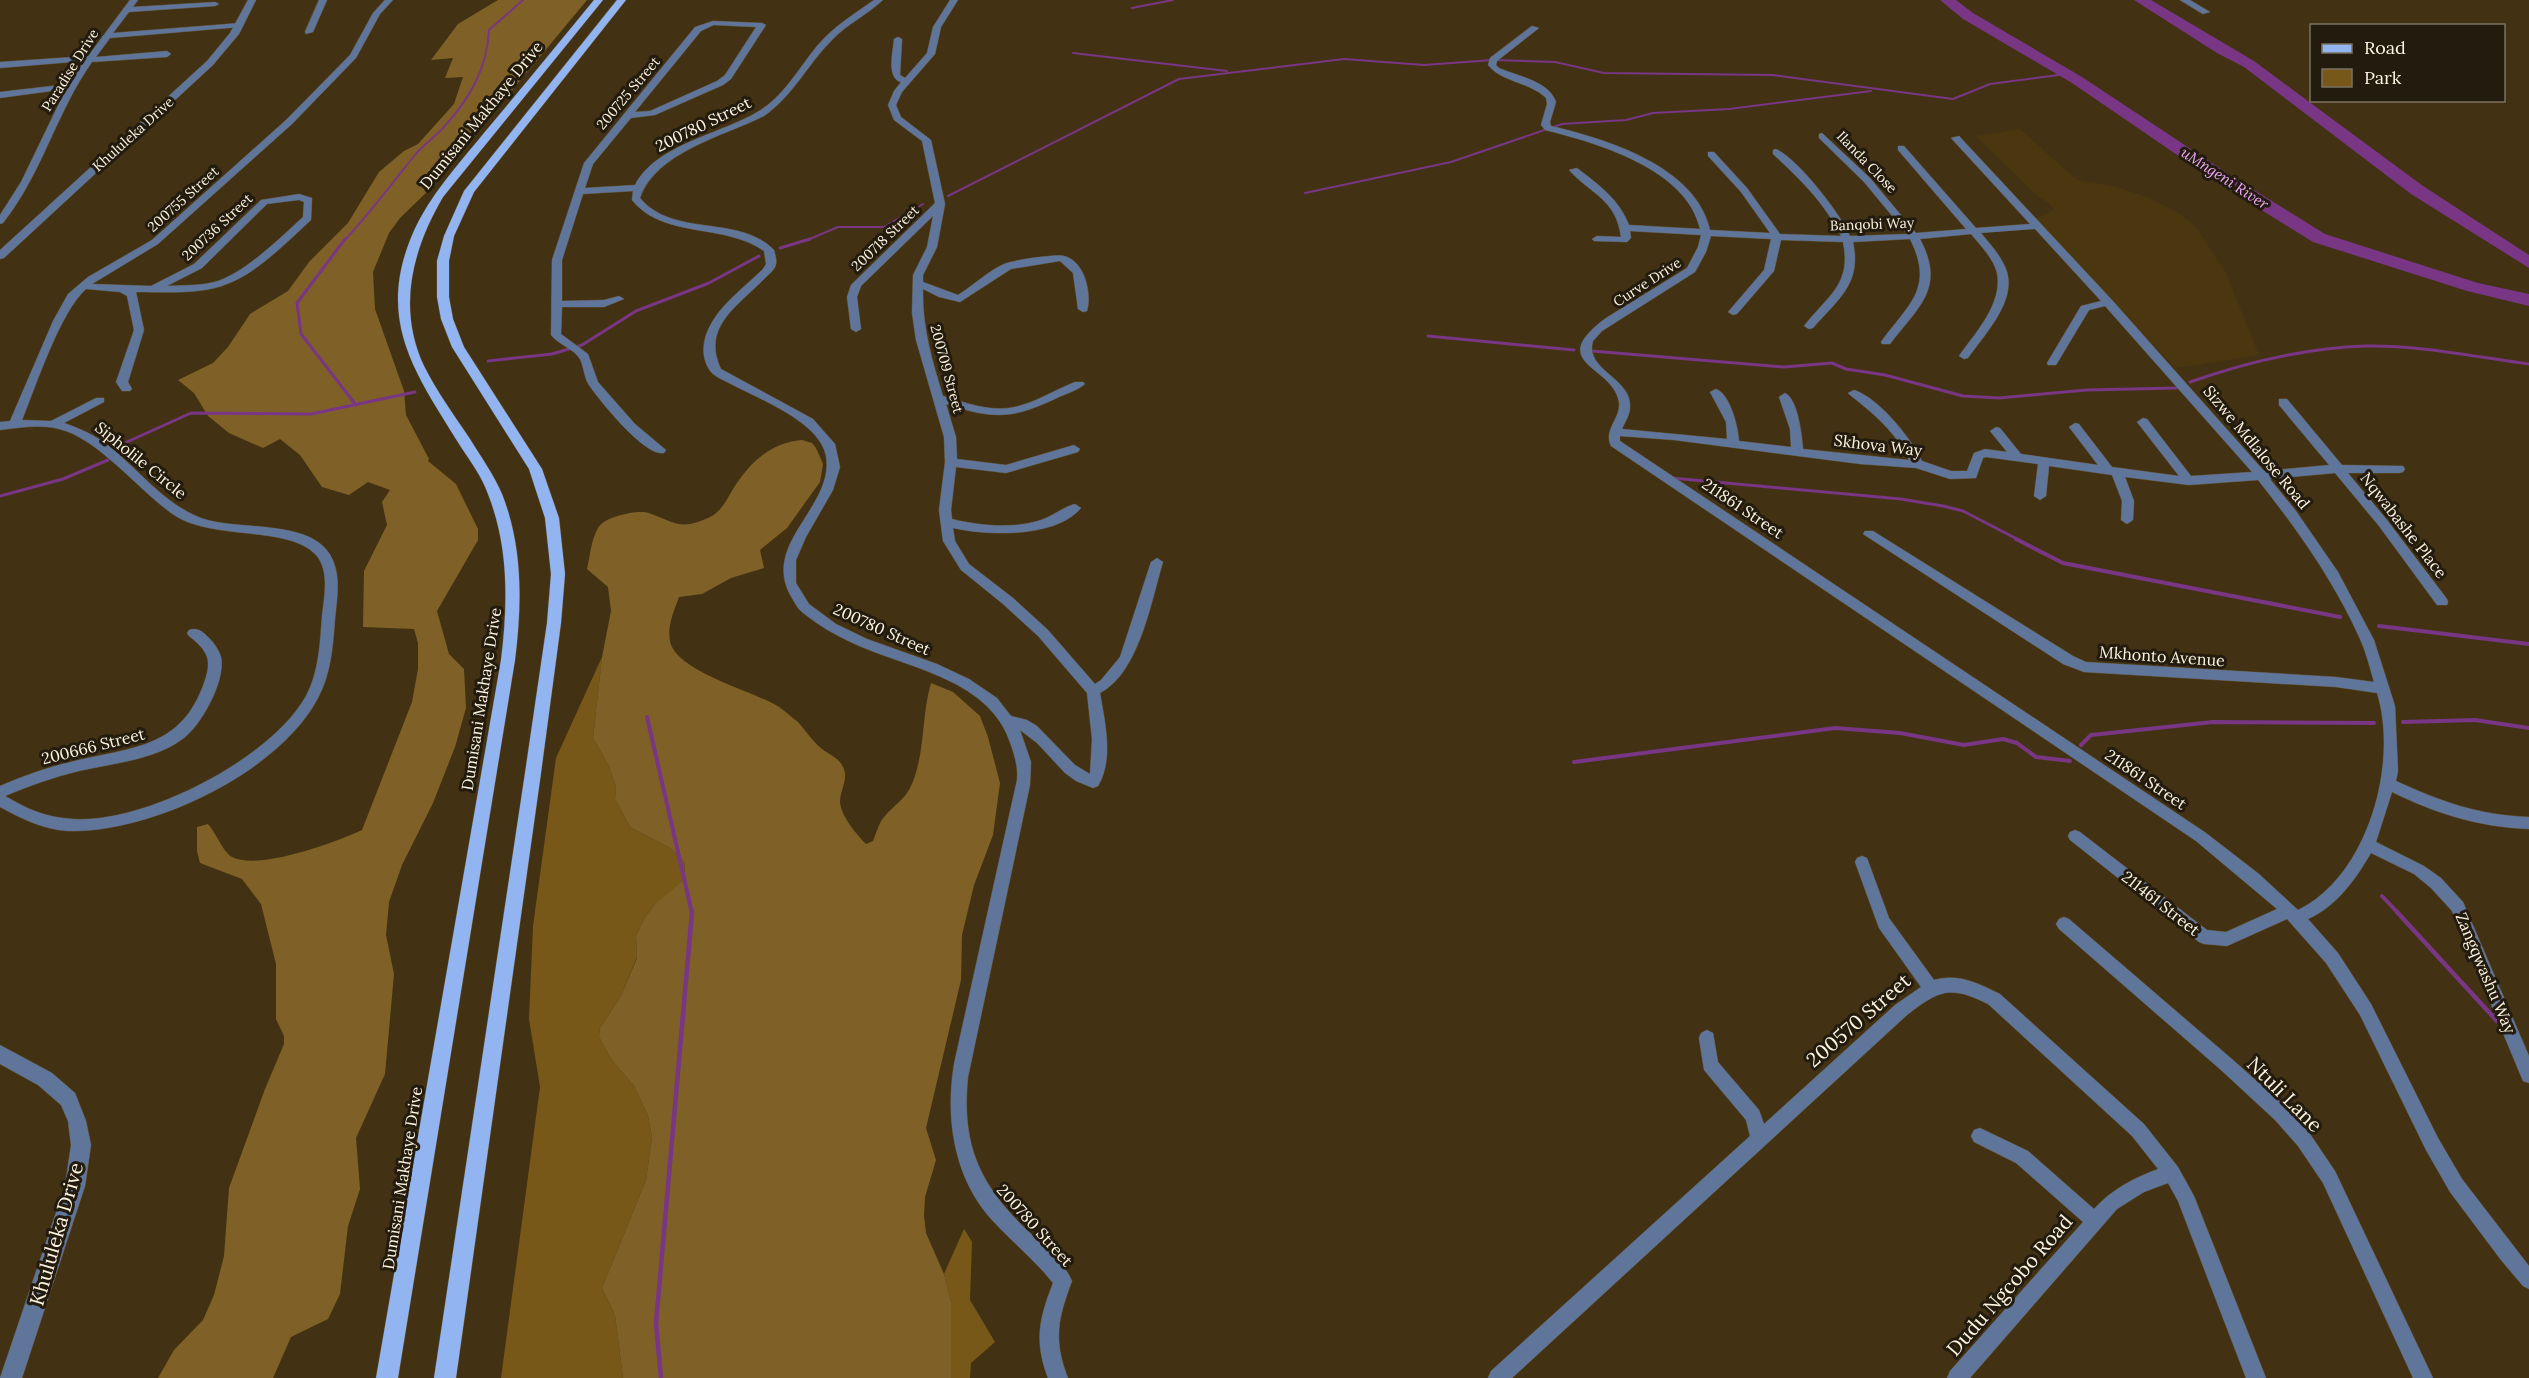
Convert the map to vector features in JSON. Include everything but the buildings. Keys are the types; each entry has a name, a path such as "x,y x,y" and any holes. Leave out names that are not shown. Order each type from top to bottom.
{"main road":[{"name":"Dumisani Makhaye Drive","path":"387,1378 508,660 514,606 513,566 502,517 485,474 415,357 405,319 405,280 411,250 422,222 443,188 599,0"},
{"path":"446,1378 535,761 558,573 552,518 535,469 458,348 447,319 443,297 443,261 457,216 475,183 622,0"}],"street":[{"name":"Paradise Drive","path":"0,221 27,183 58,110 72,86 106,36 135,0"},
{"name":"Khululeka Drive","path":"0,256 210,63 240,26 252,0"},
{"path":"309,32 323,0"},
{"name":"200755 Street","path":"15,423 66,305 82,286 155,242 289,122 353,56 377,13 389,0"},
{"name":"200780 Street","path":"879,0 829,39 794,86 773,106 744,123 669,158 645,176 636,188 637,202 649,213 748,238 769,250 771,264 767,271 716,324 706,347 709,361 716,371 809,422 820,430 832,451 833,476 829,488 793,546 789,578 794,594 816,618 978,690 992,700 1011,721 1025,764 1021,798 969,1038 958,1099 959,1130 964,1152 980,1188 1002,1216 1049,1262 1063,1281 1046,1328 1050,1360 1058,1378"},
{"name":"200709 Street","path":"954,0 937,27 931,54 894,98 894,113 926,141 940,204 932,247 920,268 917,283 917,313 921,340 950,437 951,462 946,490 946,522 949,541 965,567 1008,601 1043,633 1092,691"},
{"path":"2184,0 2206,12"},
{"path":"127,10 216,4"},
{"name":"200725 Street","path":"629,115 652,113 720,83 728,77 761,30 762,25 748,23 704,25 588,163 558,252 556,335 584,356 594,383 630,427 660,450"},
{"path":"106,36 240,26"},
{"path":"1535,28 1500,52 1493,60 1492,65 1496,70 1544,90 1550,96 1552,102 1545,124 1548,128 1594,140 1634,157 1667,178 1697,208 1707,234"},
{"path":"898,39 896,75 899,79 907,81"},
{"path":"0,65 167,54"},
{"path":"0,95 72,86"},
{"name":"Ilanda Close","path":"1822,136 1885,200 1913,237 1926,259 1925,282 1920,296 1886,342"},
{"name":"Sizwe Mdlalose Road","path":"1956,138 2108,302 2264,476 2312,540 2371,645 2383,689 2392,745 2391,785 2381,818 2356,865 2320,906 2292,915"},
{"path":"1902,148 1973,230 1996,259 2002,272 2002,295 1992,317 1964,356"},
{"path":"1776,152 1815,191 1847,239 1851,252 1848,276 1809,327"},
{"path":"1711,154 1744,190 1777,237 1769,271 1733,312"},
{"path":"1574,171 1611,200 1622,214 1626,228 1624,240 1596,239"},
{"path":"579,191 636,188"},
{"name":"200736 Street","path":"307,198 308,218 233,277 218,284 155,288 198,266 264,202 307,198"},
{"name":"200718 Street","path":"856,328 852,297 856,285 940,204"},
{"name":"Banqobi Way","path":"1626,228 1678,229 1707,234 1847,239 1913,237 2038,226"},
{"name":"Curve Drive","path":"1613,434 1624,414 1624,397 1619,387 1591,361 1586,351 1587,342 1593,334 1614,319 1691,270 1699,260 1707,234"},
{"path":"917,283 943,295 960,298 1008,266 1062,258 1077,269 1082,287 1083,309"},
{"path":"82,286 155,288"},
{"path":"120,288 132,294 139,330 122,382 126,389"},
{"path":"556,304 582,302 603,305 620,299"},
{"path":"2052,363 2085,308 2108,302"},
{"path":"939,398 986,411 1007,412 1028,406 1079,384"},
{"path":"1716,392 1732,422 1733,443"},
{"path":"1854,393 1898,429 1905,438 1917,464"},
{"path":"1785,397 1796,429 1797,451"},
{"path":"53,424 100,400"},
{"name":"Nqwabashe Place","path":"2283,402 2339,469 2442,602"},
{"path":"2143,422 2189,481"},
{"name":"Sipholile Circle","path":"0,426 15,423 53,424 77,429 97,442 182,513 208,525 300,539 316,548 326,558 331,570 326,653 318,687 293,723 250,762 189,797 122,818 93,824 70,825 23,817 0,800"},
{"path":"2075,427 2113,472 2128,501 2127,520"},
{"path":"1996,431 2017,457"},
{"name":"Skhova Way","path":"1613,434 1733,443 1860,460 1917,464 1950,475 1966,476 1975,472 1981,454 2189,481 2264,476"},
{"name":"211861 Street","path":"1613,434 1615,443 1622,449 2201,837 2254,879 2331,957 2362,1002 2393,1058 2446,1170 2479,1219 2529,1280"},
{"path":"951,462 1006,469 1074,449"},
{"path":"2040,496 2044,461"},
{"path":"2339,469 2399,468"},
{"name":"Nqwabashe Place","path":"2264,476 2339,469"},
{"path":"946,522 992,530 1013,530 1063,515 1075,508"},
{"name":"Mkhonto Avenue","path":"1869,534 2068,660 2085,667 2336,682 2383,689"},
{"path":"1011,721 1023,723 1069,769 1093,782 1099,773 1098,718 1092,691 1106,684 1126,658 1157,562"},
{"name":"200666 Street","path":"0,792 71,768 152,750 180,734 199,714 215,669 216,657 212,648 194,633"},
{"path":"2391,785 2457,814 2481,821 2529,823"},
{"name":"211461 Street","path":"2075,836 2204,937 2227,939 2292,915"},
{"name":"Zangqwashu Way","path":"2368,845 2419,870 2436,883 2458,907 2525,1061 2529,1076"},
{"path":"1862,862 1872,884 1884,922 1905,958 1930,987"},
{"name":"Ntuli Lane","path":"2064,924 2227,1065 2281,1114 2304,1140 2329,1177 2423,1378"},
{"name":"200570 Street","path":"1498,1378 1759,1137 1930,987 1944,983 1963,985 1994,999 2138,1130 2172,1173 2189,1206 2256,1378"},
{"path":"1707,1038 1710,1065 1753,1116 1759,1137"},
{"name":"Khululeka Drive","path":"0,1054 45,1079 68,1099 77,1121 81,1145 75,1186 11,1378"},
{"name":"Dudu Ngcobo Road","path":"1980,1136 2022,1157 2095,1221"},
{"name":"Dudu Ngcobo Road","path":"1957,1378 2073,1249 2111,1203 2139,1185 2172,1173"}],"shaded area":[{"path":"498,0 587,0 431,188 400,218 389,233 373,272 375,309 404,391 406,415 428,461 456,484 478,529 478,540 437,611 449,654 464,669 466,708 455,747 433,803 402,865 389,902 386,935 394,974 385,1074 356,1138 360,1189 348,1226 340,1294 328,1319 291,1337 273,1378 158,1378 174,1350 203,1320 214,1295 224,1256 229,1188 284,1044 284,1036 276,1019 276,964 261,904 242,879 200,863 197,851 197,827 208,824 229,855 244,860 278,858 335,841 362,830 412,702 418,669 418,643 414,629 363,627 364,571 387,525 382,502 390,490 368,482 349,495 322,487 300,455 280,439 263,448 229,433 208,416 194,393 178,380 213,363 228,347 250,314 288,291 309,262 348,223 379,172 404,151 418,144 454,104 463,77 445,78 453,58 431,60 458,24"},
{"path":"2020,129 2077,180 2117,187 2149,198 2177,212 2195,226 2226,273 2259,355 2175,368 2035,219 2054,210 2050,204 2036,195 1976,136"},
{"path":"802,440 812,443 823,464 820,482 787,528 760,550 764,568 731,578 702,594 679,597 670,624 669,635 675,651 685,661 714,678 779,707 798,722 819,746 839,761 845,771 840,798 841,807 850,825 866,844 873,841 883,819 903,798 912,784 922,746 931,683 953,692 980,716 988,737 1000,783 993,835 974,885 962,935 961,980 926,1128 936,1160 925,1197 924,1216 926,1233 944,1274 951,1302 951,1378 623,1378 615,1315 602,1288 646,1180 652,1137 648,1116 634,1086 611,1059 599,1037 600,1028 620,998 637,958 636,936 644,919 655,904 684,880 685,862 672,849 630,827 615,799 616,787 609,766 593,738 602,657 611,611 608,587 587,569 590,553 601,524 619,516 644,512 683,524 695,523 710,517 721,508 746,470 754,462 780,445"}],"green space":[{"path":"602,657 593,738 609,766 616,787 615,799 630,827 672,849 685,861 684,880 679,887 655,904 644,919 636,936 637,957 620,998 600,1028 599,1037 611,1059 634,1086 648,1116 652,1137 646,1180 602,1288 615,1315 623,1378 501,1378 540,1087 529,1019 533,926 556,758"},
{"path":"964,1229 972,1242 970,1300 995,1342 971,1363 970,1378 951,1378 951,1302 944,1274"}],"waterway":[{"path":"344,241 414,156 444,127 462,105 481,70 489,30 523,0"},
{"path":"1132,8 1173,0"},
{"name":"uMngeni River","path":"1947,0 1968,16 2077,80 2227,181 2319,238 2473,287 2529,300"},
{"path":"2141,0 2249,64 2417,190 2529,263"},
{"path":"1073,53 1227,71"},
{"path":"948,196 1179,79 1344,59 1424,65 1493,60 1555,62 1604,73 1772,75 1953,99 1990,84 2066,74"},
{"path":"1305,193 1451,162 1562,124 1626,120 1653,113 1729,109 1871,91"},
{"path":"809,239 838,227 884,227 923,204"},
{"path":"345,239 297,303 301,334 356,405"},
{"path":"780,248 809,239"},
{"path":"805,241 809,239"},
{"path":"488,361 552,354 582,345 636,311 709,283 759,256"},
{"path":"1428,336 1574,350"},
{"path":"2190,382 2276,357 2343,347 2386,346 2427,349 2529,364"},
{"path":"1592,351 1784,367 1832,363 1846,369 1885,375 1963,396 1999,398 2086,390 2177,388"},
{"path":"356,405 415,392"},
{"path":"118,446 191,413 311,414 356,405"},
{"path":"0,496 63,479 108,460"},
{"path":"1672,478 1901,499 1943,506 1963,511 2019,540"},
{"path":"2016,539 2063,563 2340,617"},
{"path":"2379,626 2529,644"},
{"path":"647,717 692,913"},
{"path":"2403,722 2475,720 2529,728"},
{"path":"2081,745 2091,735 2213,722 2374,723"},
{"path":"1574,762 1835,728 1900,733 1964,745 2003,739 2017,743 2036,757 2070,761"},
{"path":"2382,896 2398,913"},
{"path":"2397,912 2497,1021"},
{"path":"661,1378 656,1323 692,913"}]}
